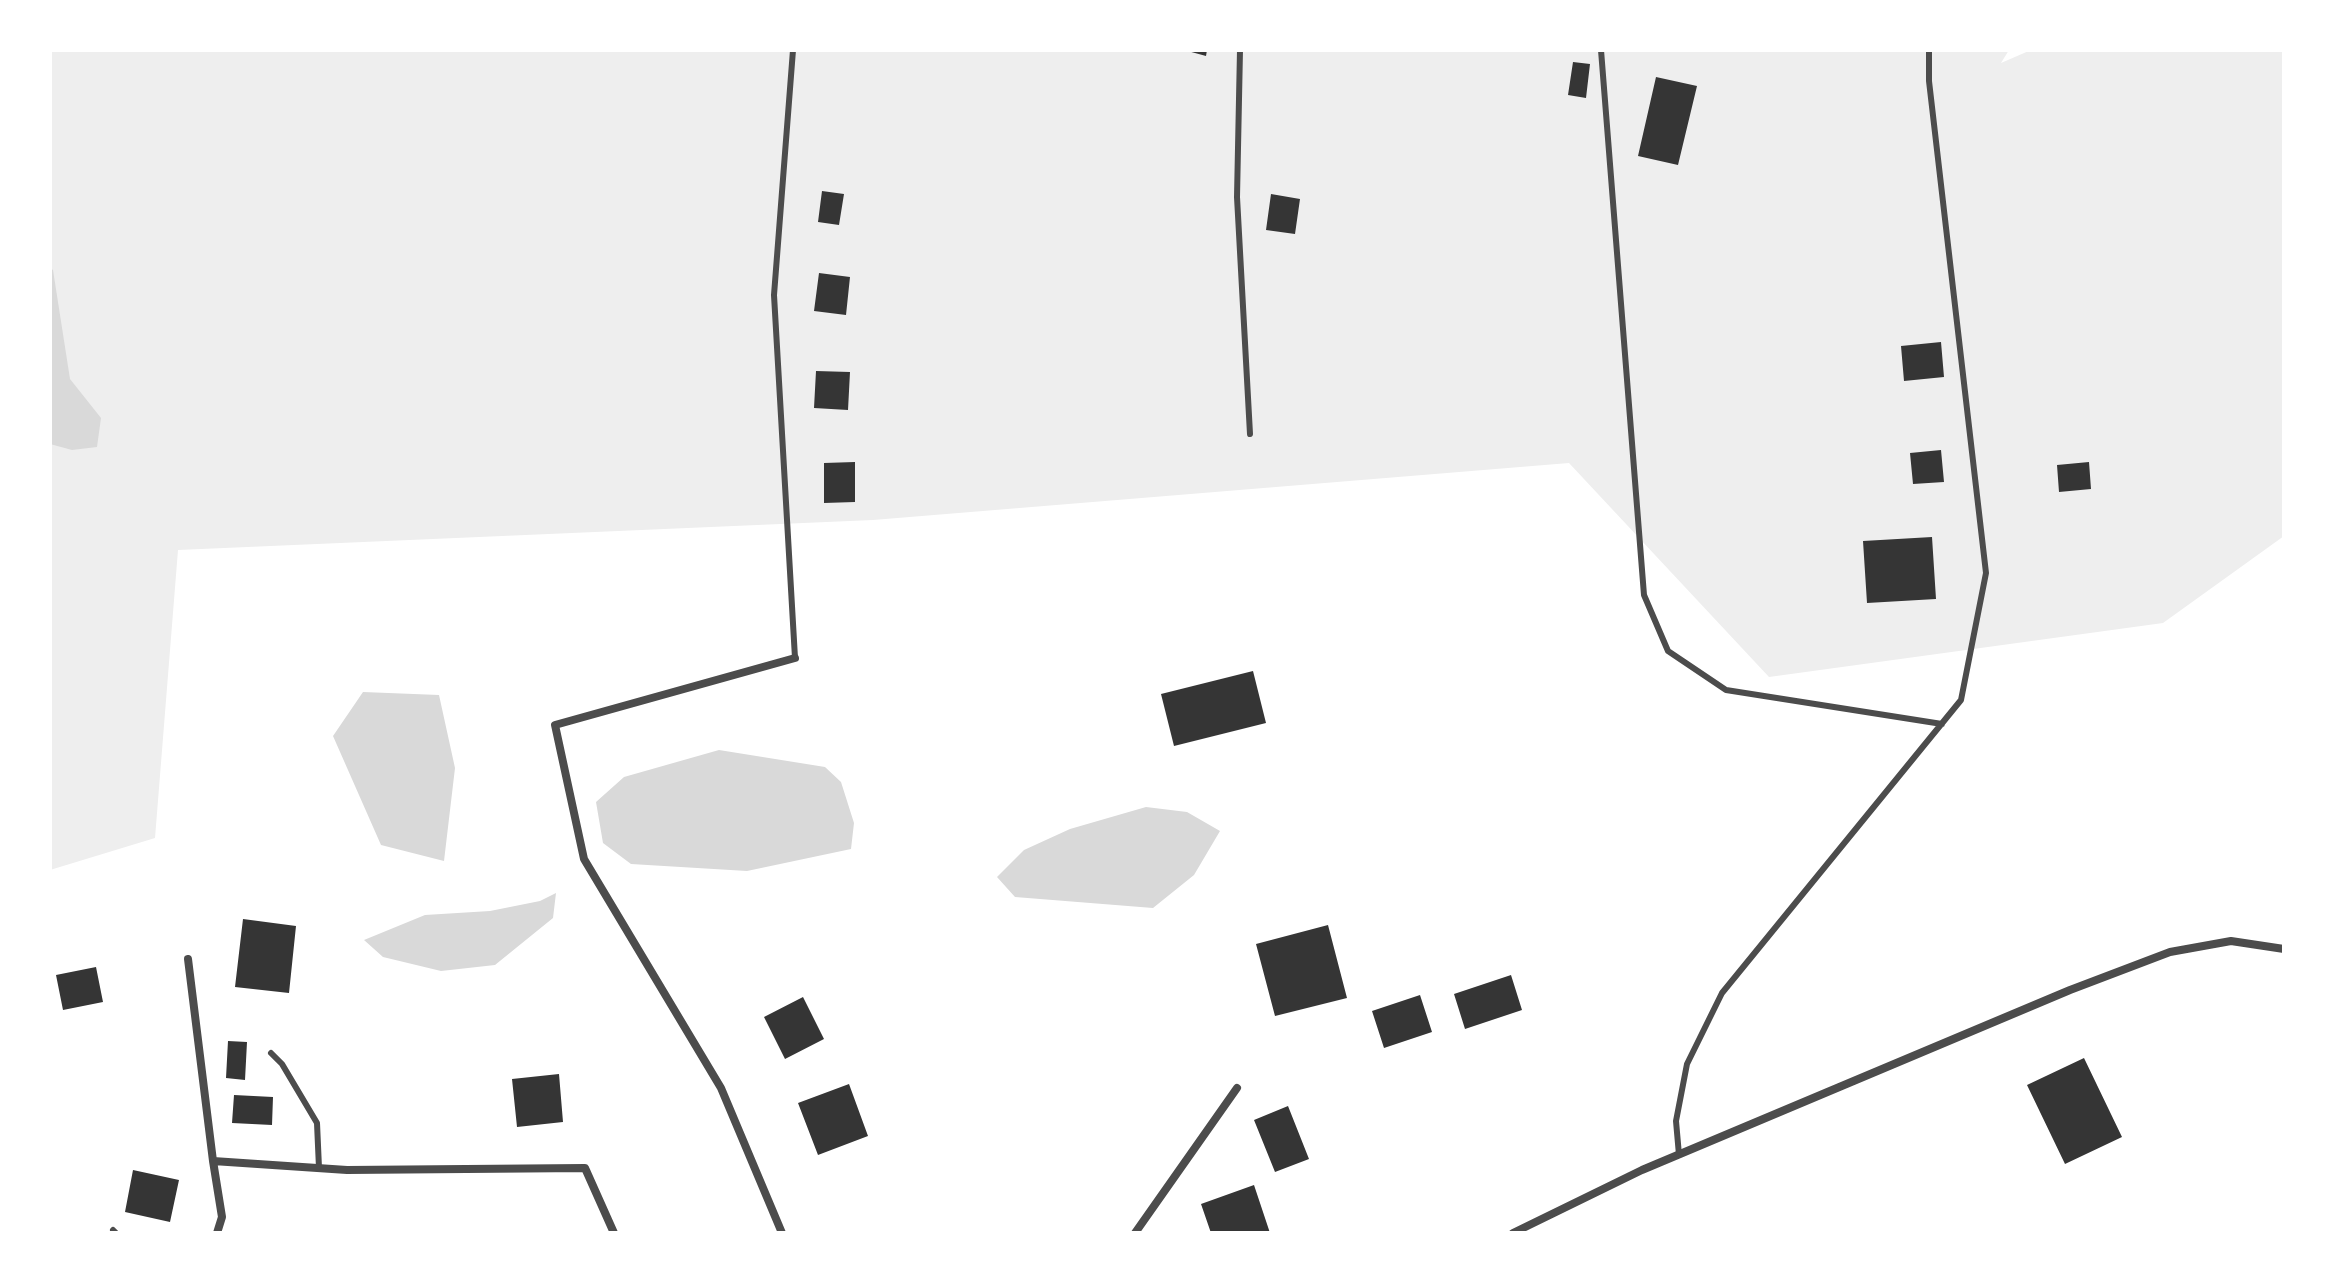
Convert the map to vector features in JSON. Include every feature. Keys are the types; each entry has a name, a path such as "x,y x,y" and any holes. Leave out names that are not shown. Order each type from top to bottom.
{"street":[{"path":"782,1233 721,1088 584,859 555,725 795,658"},
{"path":"1513,1233 1642,1170 2070,990 2170,952 2231,941 2284,949"},
{"path":"188,959 222,1217 217,1233"},
{"path":"1135,1233 1237,1088"},
{"path":"213,1161 319,1168 585,1168 614,1233"}],"lane":[{"path":"793,50 774,295 795,658"},
{"path":"1240,50 1237,197 1250,434"},
{"path":"1601,50 1644,595 1668,651 1726,690 1942,724"},
{"path":"1679,1155 1676,1121 1687,1064 1722,993 1961,700 1986,573 1929,81 1929,50"},
{"path":"271,1053 282,1064 317,1123 319,1168"}],"shaded area":[{"path":"50,50 2009,50 2001,63 2031,50 2284,50 2284,536 2163,623 1769,677 1569,463 873,520 178,550 155,838 50,870"},
{"path":"50,268 53,270 70,379 101,418 97,447 72,450 50,444"},
{"path":"363,692 439,695 455,768 444,861 381,845 333,736"},
{"path":"719,750 825,767 841,782 854,823 851,849 747,871 631,864 603,843 596,802 624,777"},
{"path":"1146,807 1187,812 1220,831 1194,875 1153,908 1015,897 997,877 1024,850 1070,829"},
{"path":"556,893 553,918 495,965 441,971 383,957 364,940 425,915 490,911 540,901"}],"building":[{"path":"1184,50 1207,50 1206,56"},
{"path":"1573,62 1590,64 1586,98 1568,95"},
{"path":"1656,77 1697,86 1678,165 1638,156"},
{"path":"822,191 844,194 839,225 818,222"},
{"path":"1271,194 1300,199 1295,234 1266,230"},
{"path":"819,273 850,277 846,315 814,311"},
{"path":"1941,342 1944,377 1904,381 1901,346"},
{"path":"816,371 850,372 848,410 814,408"},
{"path":"1941,450 1944,482 1913,484 1910,453"},
{"path":"855,462 855,502 824,503 824,463"},
{"path":"2089,462 2091,489 2059,492 2057,465"},
{"path":"1932,537 1936,599 1867,603 1863,541"},
{"path":"1253,671 1266,723 1174,746 1161,694"},
{"path":"243,919 296,926 289,993 235,987"},
{"path":"1328,925 1347,998 1275,1016 1256,944"},
{"path":"96,967 103,1002 63,1010 56,975"},
{"path":"1511,975 1522,1010 1465,1029 1454,994"},
{"path":"1420,995 1432,1032 1384,1048 1372,1011"},
{"path":"803,997 824,1039 785,1059 764,1017"},
{"path":"228,1041 247,1042 245,1080 226,1078"},
{"path":"2084,1058 2122,1137 2065,1164 2027,1085"},
{"path":"559,1074 563,1122 517,1127 512,1079"},
{"path":"849,1084 868,1136 818,1155 798,1103"},
{"path":"234,1095 273,1097 272,1125 232,1123"},
{"path":"1288,1106 1309,1159 1275,1172 1254,1120"},
{"path":"133,1170 179,1180 170,1222 125,1212"},
{"path":"1254,1185 1270,1233 1211,1233 1201,1204"}]}
